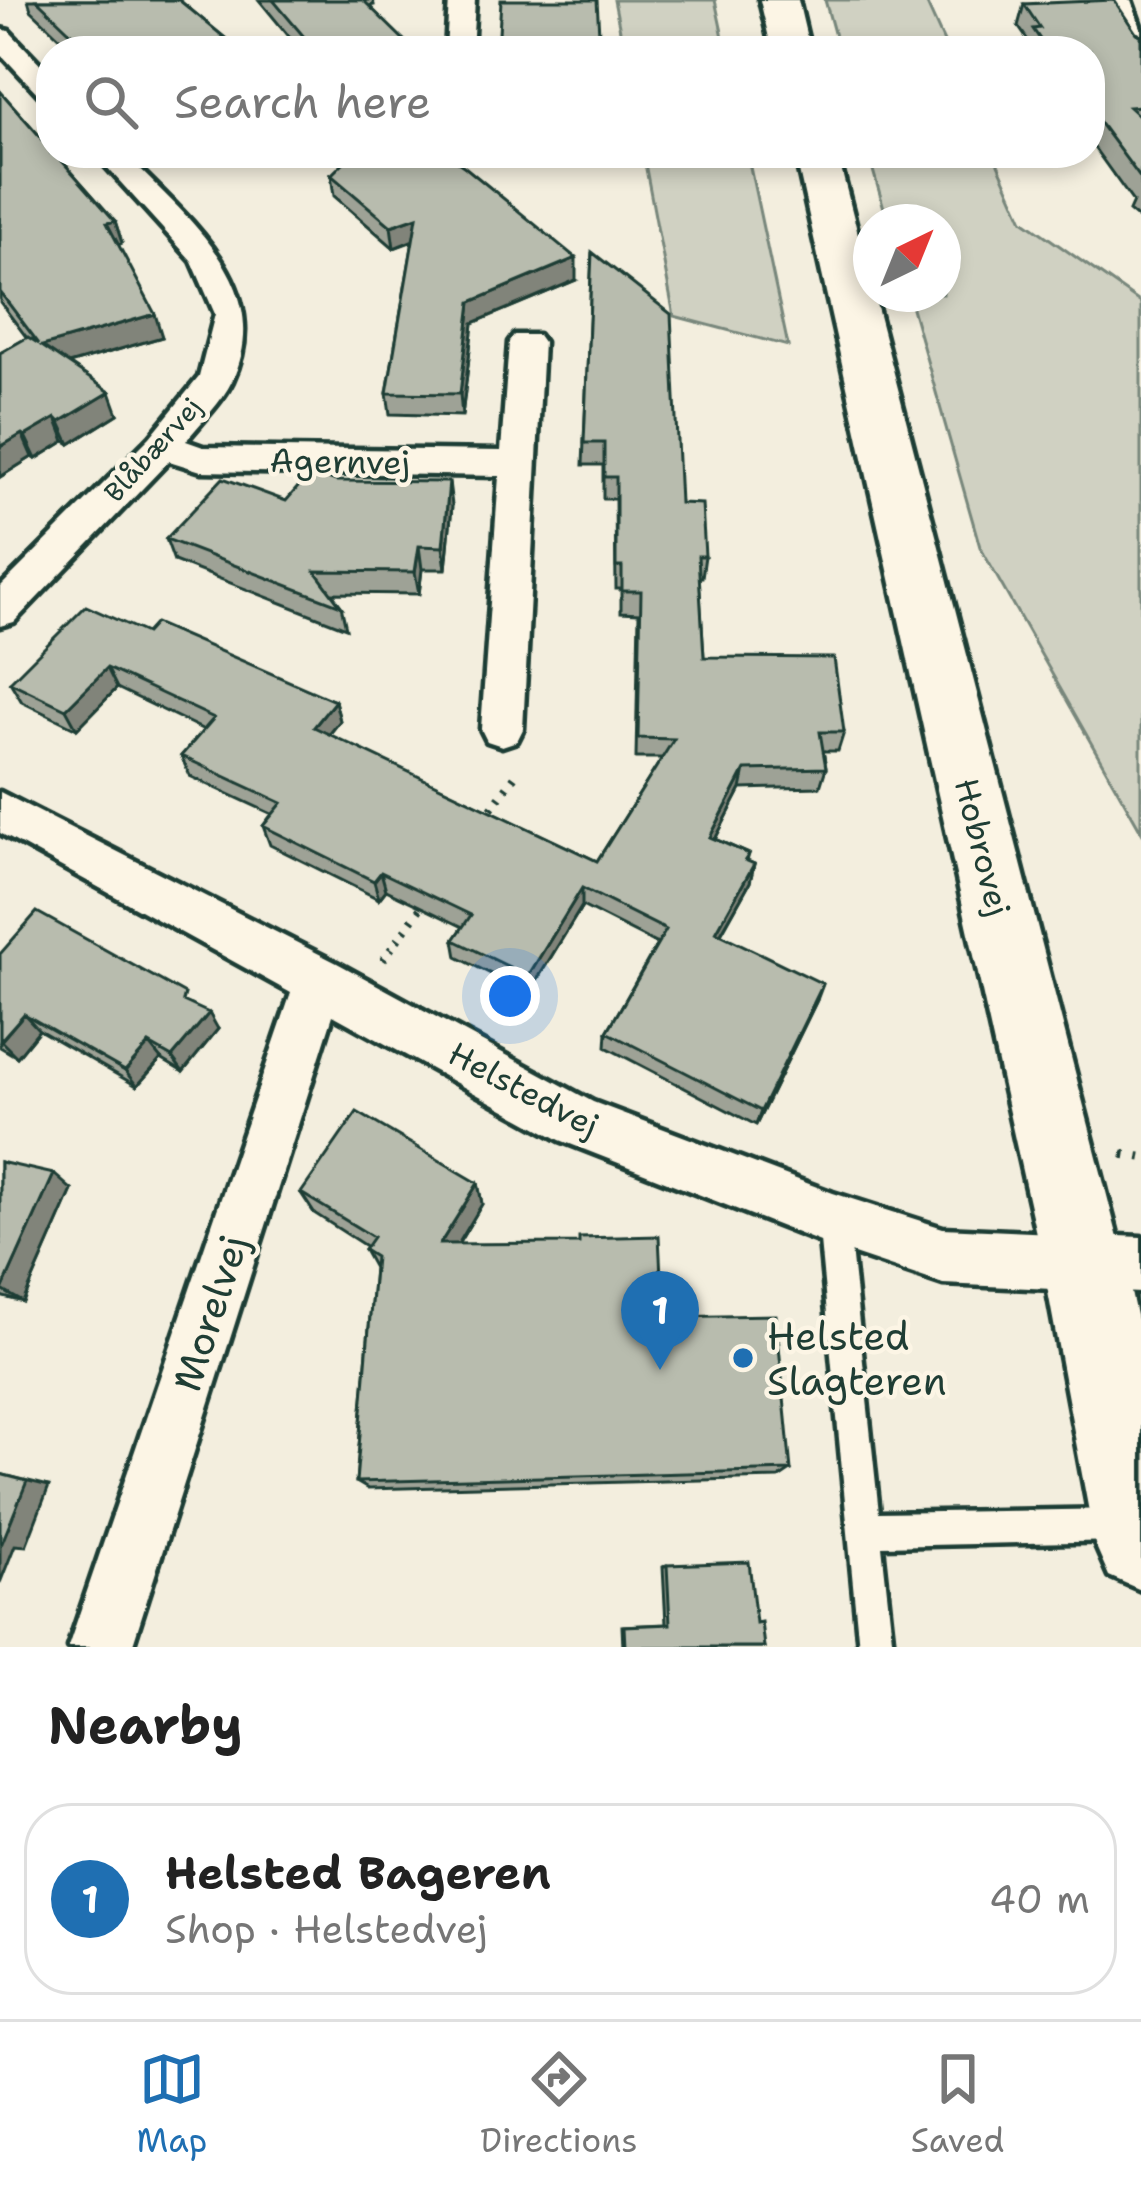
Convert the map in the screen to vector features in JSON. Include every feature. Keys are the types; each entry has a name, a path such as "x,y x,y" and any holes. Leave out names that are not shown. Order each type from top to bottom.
{"main road":[{"path":"779,0 787,36"},
{"name":"Hobrovej","path":"820,168 1113,1265 1139,1534"}],"street":[{"path":"459,36 462,0"},
{"path":"1118,0 1126,26 1141,46"},
{"path":"2,42 36,76"},
{"name":"Blåbærvej","path":"0,611 163,446 216,379 231,314 206,258 122,168"},
{"path":"502,729 526,342"},
{"name":"Agernvej","path":"163,446 201,458 519,464"},
{"name":"Helstedvej","path":"0,811 578,1122 833,1220 943,1256 1113,1265"},
{"name":"Morelvej","path":"100,1647 337,989"}],"lane":[{"path":"833,1220 876,1647"},
{"path":"865,1530 1139,1534"}],"path":[{"path":"480,825 535,748 502,729"},
{"path":"337,989 438,883"}],"shaded area":[{"path":"614,0 715,0 723,36 621,36"},
{"path":"825,0 925,0 941,36 835,36"},
{"path":"646,168 750,168 788,346 674,316"},
{"path":"872,168 1000,168 1023,220 1141,303 1141,831 980,547 913,312 961,312 961,204 883,204"}],"building":[{"path":"37,0 179,0 223,36 74,36"},
{"path":"273,0 363,0 400,36 303,36"},
{"path":"501,0 597,0 599,36 499,36"},
{"path":"1114,0 1141,35 1141,106 1129,107 1141,118 1141,179 1105,130 1105,36 1038,36 1033,29 1040,28 1024,4"},
{"path":"0,91 36,132 36,168 68,168 115,221 107,223 155,314 42,346 110,392 60,422 56,418 0,447 0,353 28,337 39,344 0,292"},
{"path":"338,168 466,168 576,258 471,302 460,394 387,393 417,217 391,226 331,175"},
{"path":"592,252 671,314 680,503 702,504 705,556 698,556 704,657 834,658 844,732 820,732 826,768 745,770 710,837 749,854 745,860 754,864 716,932 823,984 761,1111 607,1032 666,930 582,888 528,976 454,940 471,915 381,872 374,881 263,826 282,803 181,756 214,718 107,668 66,709 10,682 86,606 146,633 155,623 335,701 314,727 597,861 674,739 638,738 641,591 622,591 622,567 616,567 616,477 604,477 604,443 584,443"},
{"path":"311,472 336,481 449,482 443,547 419,546 415,572 315,571 341,606 166,539 223,478 286,501"},
{"path":"37,912 185,994 183,1001 209,1013 172,1057 149,1044 125,1071 24,1014 0,1041 0,954"},
{"path":"357,1112 478,1183 440,1244 579,1243 579,1238 659,1236 663,1317 776,1315 791,1470 356,1482 375,1257 364,1250 373,1237 301,1193"},
{"path":"0,1162 54,1174 2,1290 0,1289"},
{"path":"0,1474 27,1481 2,1543 0,1542"},
{"path":"749,1562 756,1623 761,1622 764,1647 625,1647 624,1626 670,1624 667,1565"}],"place":[{"name":"Helsted Slagteren","path":"743,1358"},
{"name":"Helsted Bageren","path":"660,1370"}]}
